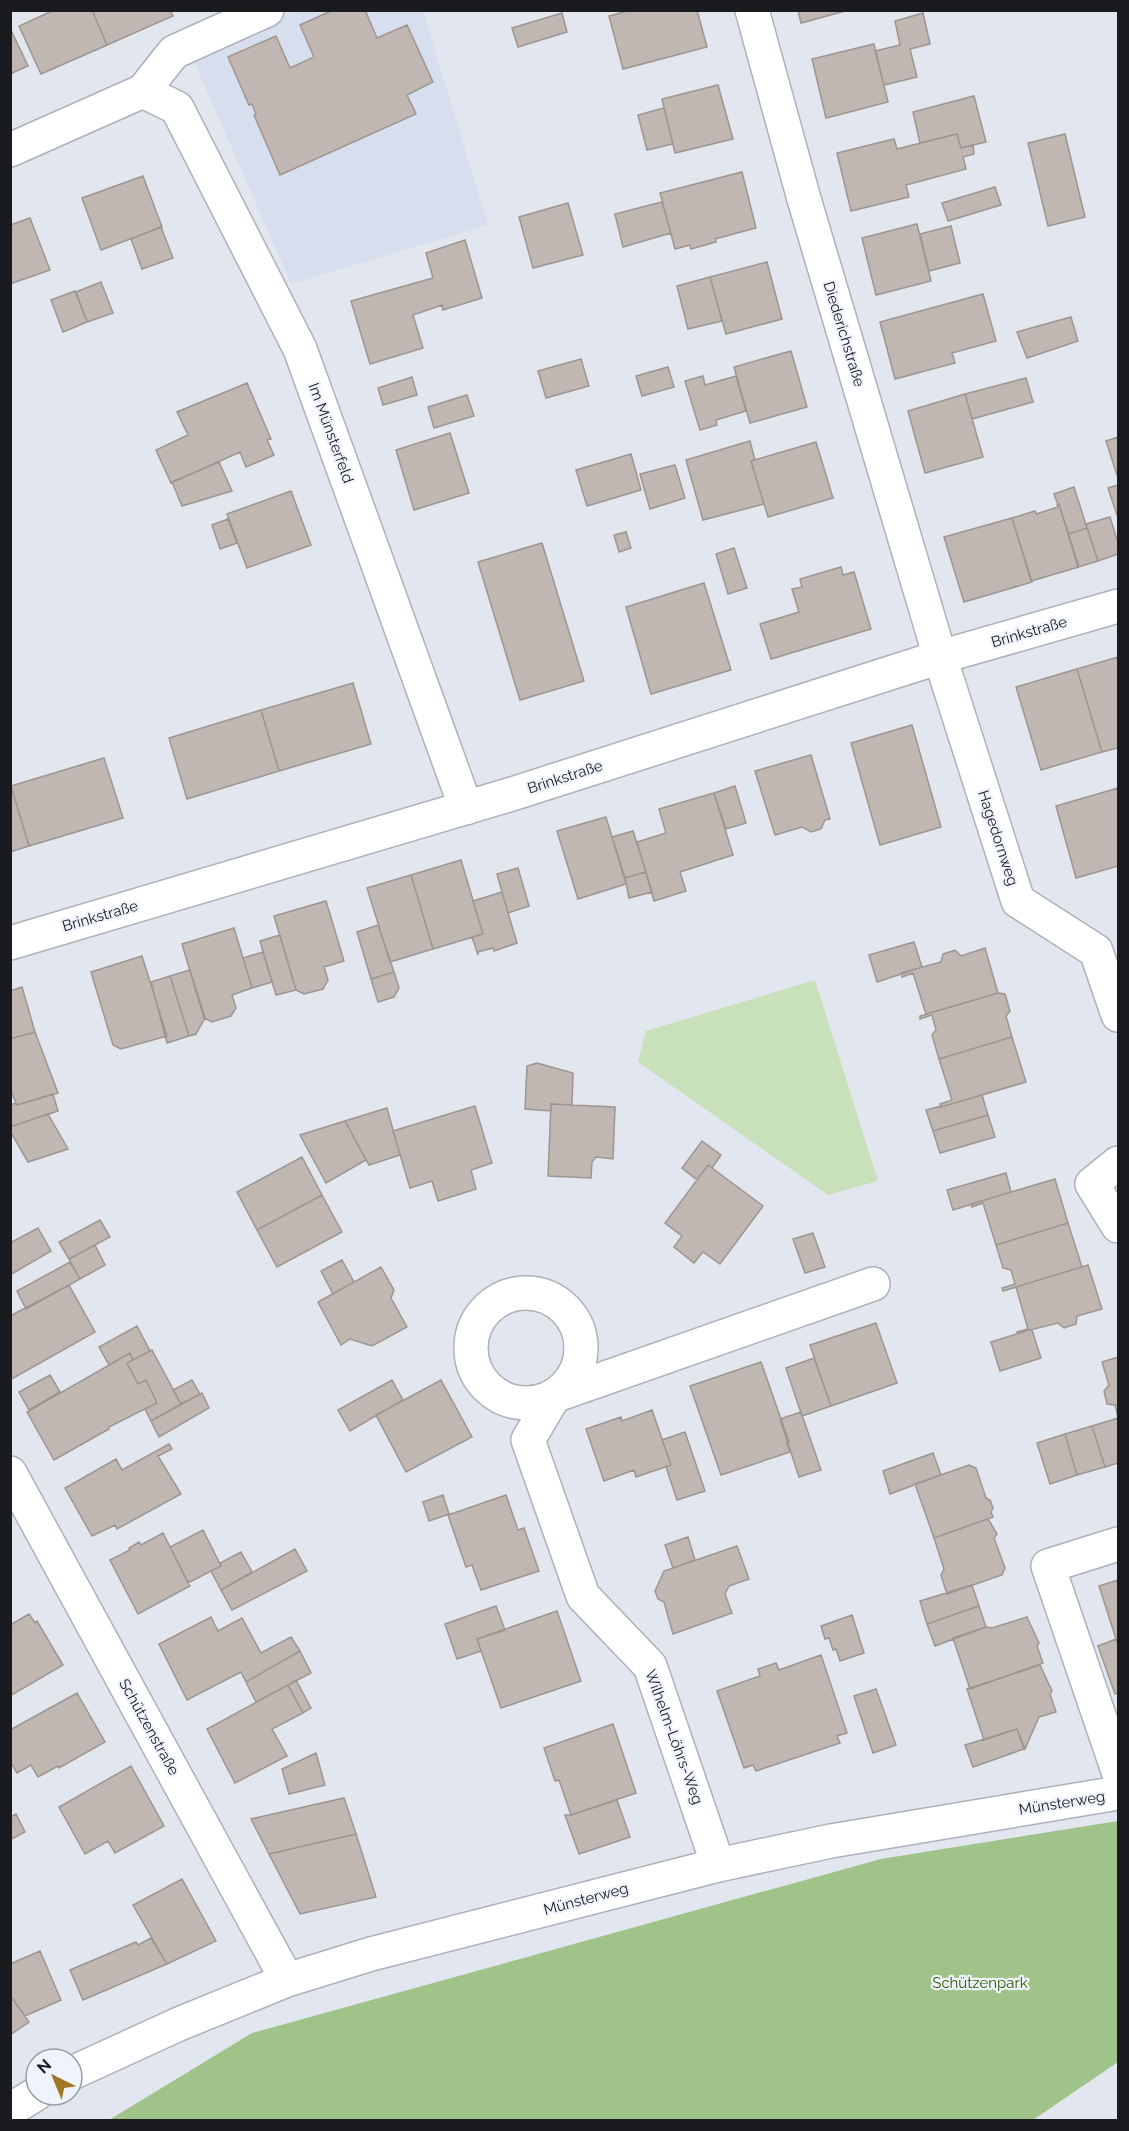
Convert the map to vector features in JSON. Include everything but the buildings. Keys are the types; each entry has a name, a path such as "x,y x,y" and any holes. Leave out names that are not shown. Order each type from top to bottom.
{"street":[{"path":"10,150 143,91 174,52 267,10"},
{"name":"Diederichstraße","path":"752,10 804,199 940,657"},
{"name":"Im Münsterfeld","path":"143,91 177,108 300,349 466,808"},
{"name":"Brinkstraße","path":"10,943 466,808 940,657 1119,606"},
{"name":"Hagedornweg","path":"940,657 1018,901 1096,951 1119,1015"},
{"path":"1119,1163 1092,1184 1119,1226"},
{"name":"Wilhelm-Löhrs-Weg","path":"718,1865 650,1666 583,1596 528,1440 554,1396 873,1284"},
{"name":"Schützenstraße","path":"10,1473 287,1980"},
{"path":"1119,1545 1048,1566 1119,1771"},
{"name":"Münsterweg","path":"84,2068 179,2024 287,1980 371,1954 718,1865 831,1841 1119,1793"},
{"path":"10,2110 24,2101"}],"shaded area":[{"path":"294,11 423,11 488,225 291,284 192,57"}],"green space":[{"path":"815,980 878,1181 828,1195 638,1062 646,1031"},
{"name":"Schützenpark","path":"1118,1821 1118,2062 1033,2120 109,2120 252,2033 881,1859"}]}
